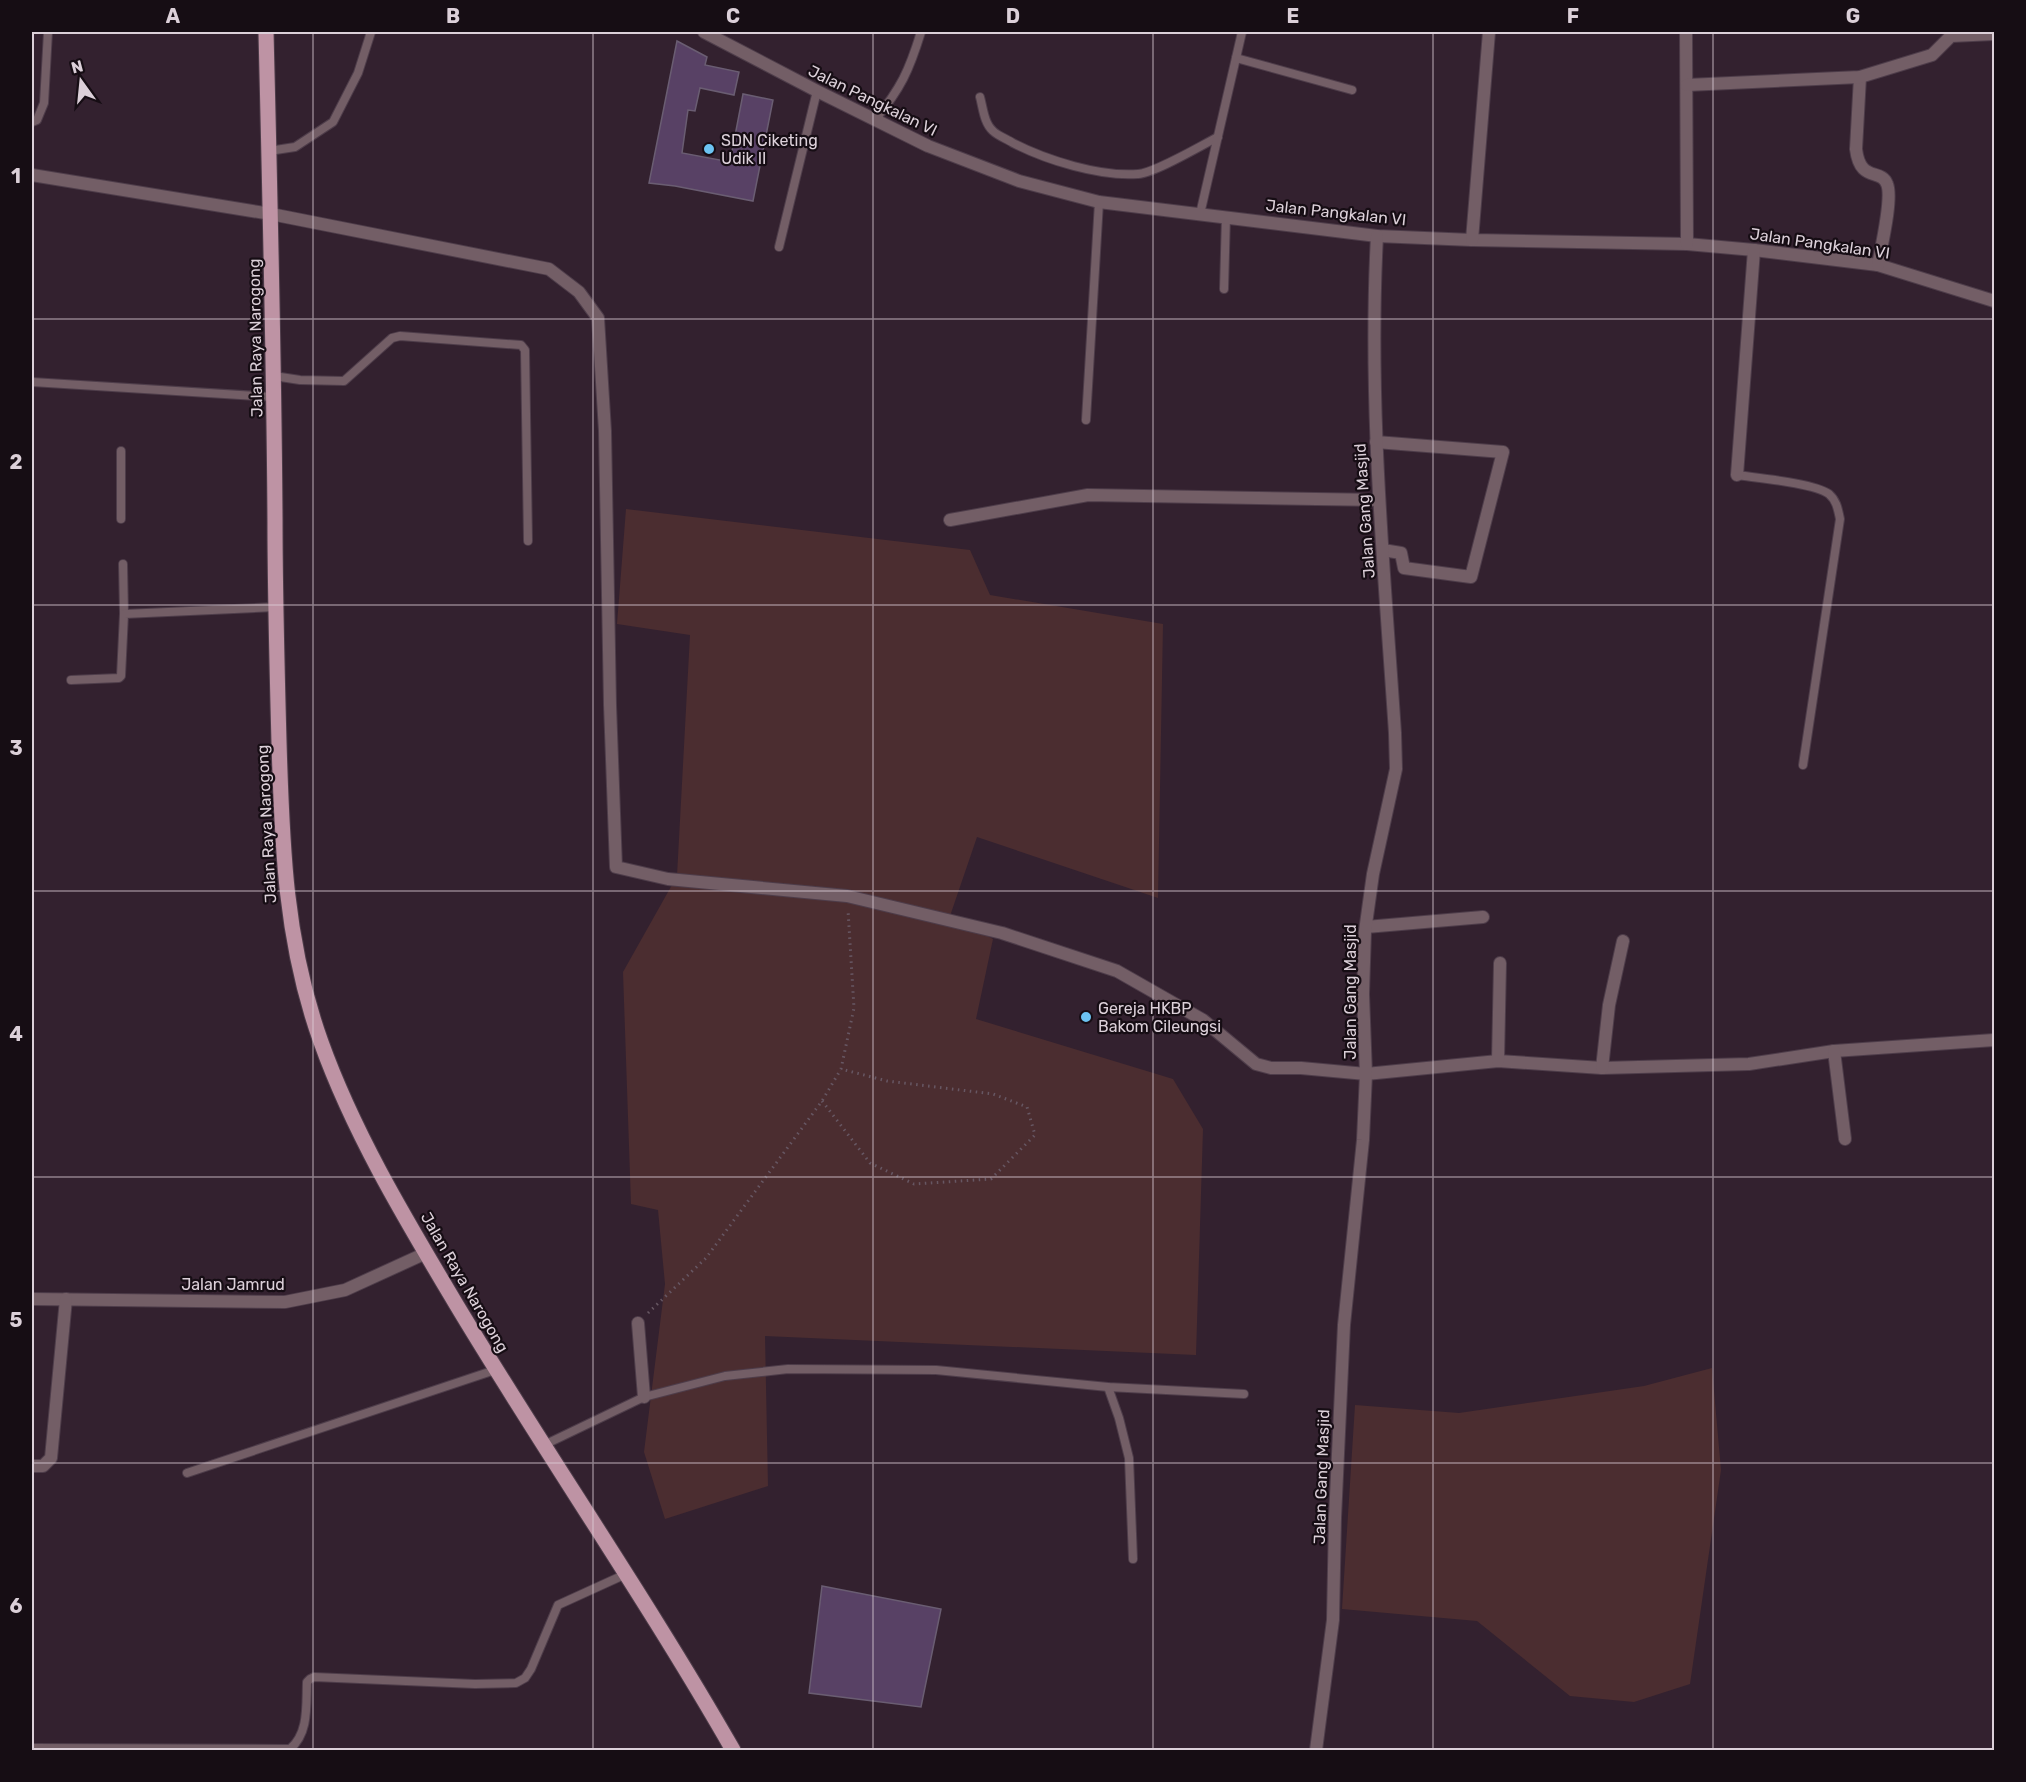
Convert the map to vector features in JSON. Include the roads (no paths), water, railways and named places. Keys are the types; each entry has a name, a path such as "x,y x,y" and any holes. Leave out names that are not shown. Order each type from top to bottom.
{"main road":[{"name":"Jalan Raya Narogong","path":"266,32 274,376 275,607 283,853 289,911 302,980 321,1040 352,1118 426,1253 495,1370 626,1574 733,1750"}],"street":[{"name":"Jalan Pangkalan VI","path":"704,32 928,146 1019,181 1099,202 1377,236 1687,244 1754,250 1878,265 1995,301"},
{"path":"1472,240 1489,32"},
{"path":"1686,32 1687,244"},
{"path":"1687,85 1860,76 1932,55 1951,36 1995,34"},
{"path":"1860,76 1857,160 1863,170 1884,179 1888,185 1889,197 1878,265"},
{"path":"32,175 271,214 549,268 579,292 598,318 599,330 605,431 609,674 616,867 668,879 847,896 1002,933 1117,972 1203,1020 1256,1064 1271,1068 1301,1068 1366,1074 1498,1061 1602,1068 1749,1064 1834,1051 1995,1040"},
{"name":"Jalan Gang Masjid","path":"1316,1750 1334,1620 1335,1518 1344,1325 1363,1140 1366,1074 1363,994 1366,927 1372,874 1396,769 1376,442 1373,308 1377,236"},
{"path":"1737,475 1754,250"},
{"path":"1376,442 1503,452 1471,577 1404,568 1401,553 1383,550"},
{"path":"951,520 1088,495 1379,500"},
{"path":"1366,927 1484,917"},
{"path":"1602,1068 1609,1005 1623,941"},
{"path":"1498,1061 1500,963"},
{"path":"1834,1051 1845,1139"},
{"name":"Jalan Jamrud","path":"32,1299 285,1302 345,1290 426,1253"},
{"path":"32,1466 44,1466 51,1458 66,1299"},
{"path":"638,1323 644,1397"}],"lane":[{"path":"32,122 37,120 44,103 48,32"},
{"path":"269,152 295,147 333,122 358,73 371,32"},
{"path":"875,120 894,96 909,70 921,32"},
{"path":"1200,214 1242,32"},
{"path":"1236,58 1352,90"},
{"path":"779,247 817,91"},
{"path":"980,97 986,120 994,133 1037,155 1102,171 1139,174 1152,171 1218,137"},
{"path":"1086,420 1099,202"},
{"path":"1224,289 1227,216"},
{"path":"274,376 300,380 344,381 392,338 400,336 521,345 524,347 528,541"},
{"path":"32,382 274,397"},
{"path":"121,451 121,519"},
{"path":"1737,475 1808,487 1828,493 1837,503 1840,519 1803,765"},
{"path":"71,680 119,678 120,676 124,614 123,564"},
{"path":"124,614 275,607"},
{"path":"544,1445 644,1397 725,1376 788,1369 936,1370 1108,1387 1244,1394"},
{"path":"187,1473 495,1370"},
{"path":"1108,1387 1129,1458 1133,1559"},
{"path":"32,1748 290,1749 298,1743 304,1728 307,1682 310,1678 475,1684 516,1683 525,1678 531,1669 558,1605 626,1574"}],"place":[{"name":"SDN Ciketing Udik II","path":"709,149"},
{"name":"Gereja HKBP Bakom Cileungsi","path":"1086,1017"}]}
